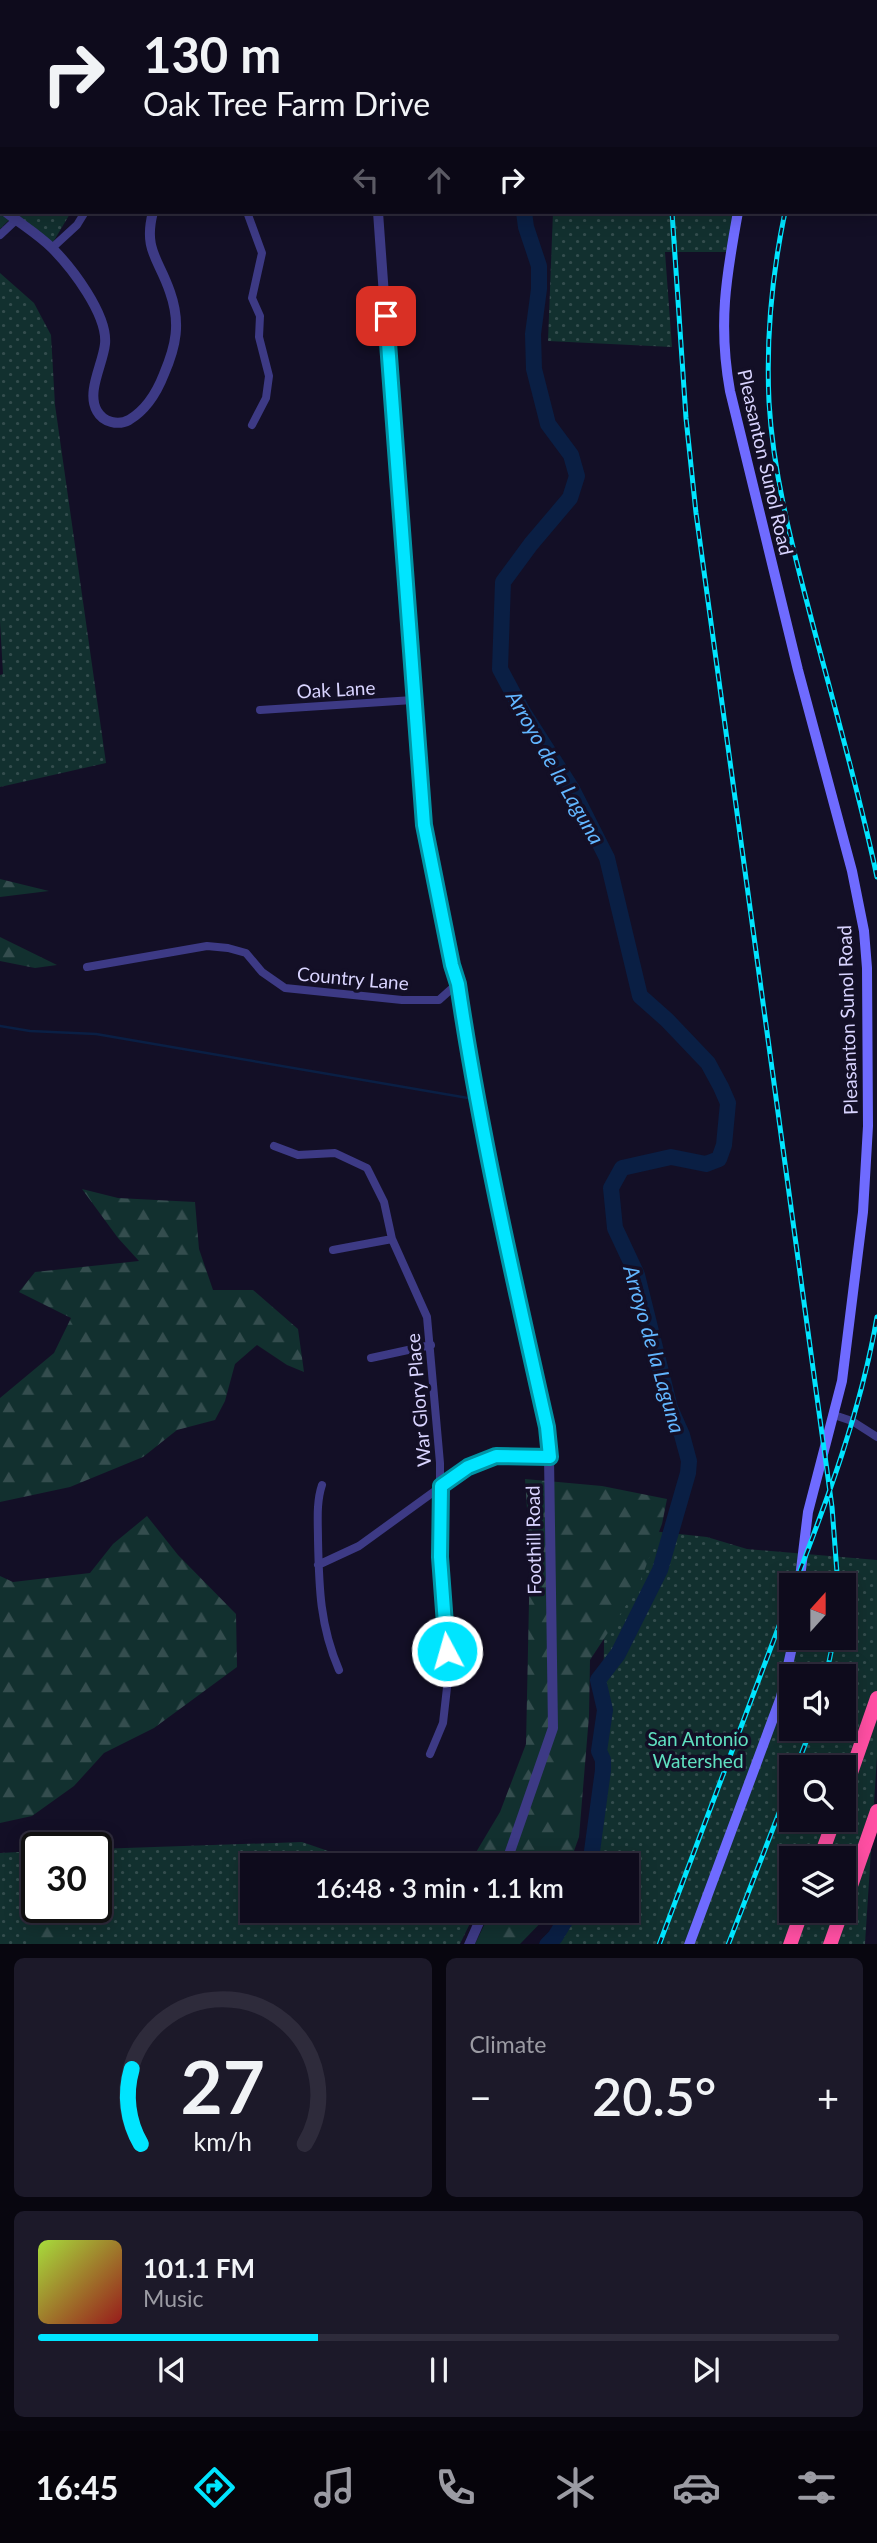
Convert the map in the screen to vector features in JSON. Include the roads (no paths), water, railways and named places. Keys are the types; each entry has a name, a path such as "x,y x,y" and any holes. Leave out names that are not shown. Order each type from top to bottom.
{"highway":[{"path":"856,1758 877,1698"},
{"path":"856,1872 877,1811"},
{"path":"790,1944 798,1923"},
{"path":"830,1944 838,1923"}],"main road":[{"name":"Pleasanton Sunol Road","path":"738,214 723,300 724,362 798,670 852,871 864,931 867,968 867,1168 842,1381 808,1512 801,1573"},
{"path":"689,1944 781,1698 791,1650"}],"street":[{"path":"8,214 52,248 87,294 103,324 105,346 93,395 101,417 113,423 129,420 152,400 176,347 176,316 170,291 149,241 153,214"},
{"path":"52,248 77,225 84,214"},
{"path":"248,214 262,253 252,298 260,316 259,337 269,376 266,398 252,425"},
{"name":"Foothill Road","path":"378,214 424,825 458,984 481,1126 547,1427 550,1457 553,1728 510,1853"},
{"path":"0,235 16,220"},
{"name":"Oak Lane","path":"260,710 413,701"},
{"name":"Country Lane","path":"87,967 207,946 246,953 262,972 285,988 402,1000 439,1000 458,984"},
{"name":"War Glory Place","path":"274,1146 298,1155 335,1153 367,1168 384,1202 392,1239 427,1317 441,1486 440,1557 449,1670 443,1723 430,1754"},
{"path":"333,1250 392,1239"},
{"path":"372,1358 431,1345"},
{"path":"834,1415 852,1421 877,1437"},
{"path":"318,1565 359,1546 468,1467 496,1456 550,1457"},
{"path":"322,1485 318,1508 322,1618 328,1645 339,1670"},
{"path":"469,1944 479,1923"}],"waterway":[{"name":"Arroyo de la Laguna","path":"524,214 539,266 533,334 534,369 548,424 571,455 577,476 570,498 503,582 500,669 523,712 572,789 607,858 640,996 708,1063 728,1103 724,1145 719,1159 706,1164 671,1157 622,1168 611,1188 615,1228 637,1275 670,1408 682,1435 689,1461 688,1473 660,1570 618,1654 598,1680 605,1710 599,1751 603,1770 592,1853"},
{"path":"0,1026 30,1031 96,1034 468,1098"},
{"name":"Arroyo de la Laguna","path":"548,1944 564,1923"}],"railway":[{"path":"672,214 686,418 696,513 832,1507 837,1573"},
{"path":"785,214 773,282 769,330 768,378 774,454 796,559 877,877"},
{"path":"799,1573 853,1420 877,1317"},
{"path":"659,1944 779,1626"},
{"path":"829,1664 831,1650"},
{"path":"801,1755 806,1741"},
{"path":"728,1944 779,1813"}],"park label":[{"name":"San Antonio Watershed","path":"698,1749"}]}
